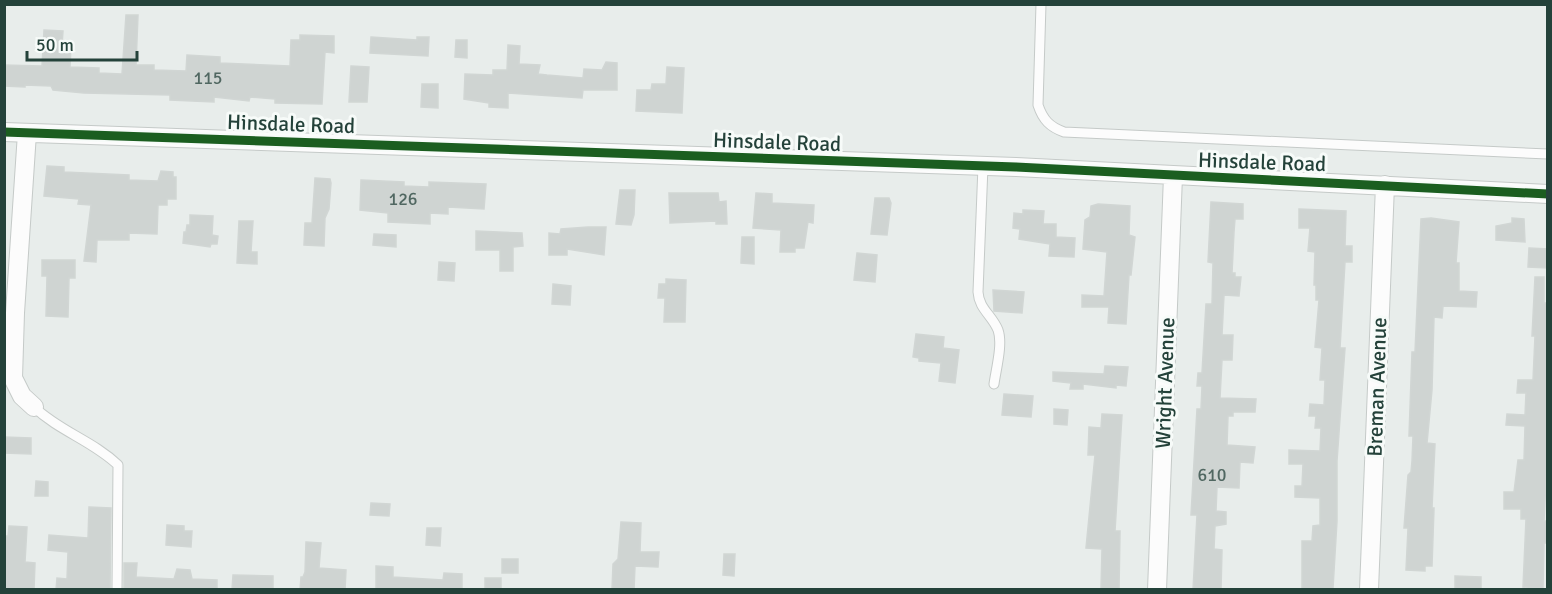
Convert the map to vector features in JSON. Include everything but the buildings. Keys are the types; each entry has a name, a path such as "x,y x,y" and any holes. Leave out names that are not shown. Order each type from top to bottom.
{"street":[{"name":"Hinsdale Road","path":"4,132 983,166 1548,194"},
{"path":"27,133 13,378 22,396 34,407"},
{"name":"Wright Avenue","path":"1157,590 1173,176"},
{"name":"Breman Avenue","path":"1369,590 1386,185"}],"lane":[{"path":"1041,4 1038,105 1042,116 1052,128 1064,132 1548,154"},
{"path":"983,166 978,292 982,309 997,328 999,336 994,384"},
{"path":"34,407 45,418 101,449 118,465 117,590"}],"cycle path":[{"path":"4,132 1016,167 1548,194"}]}
